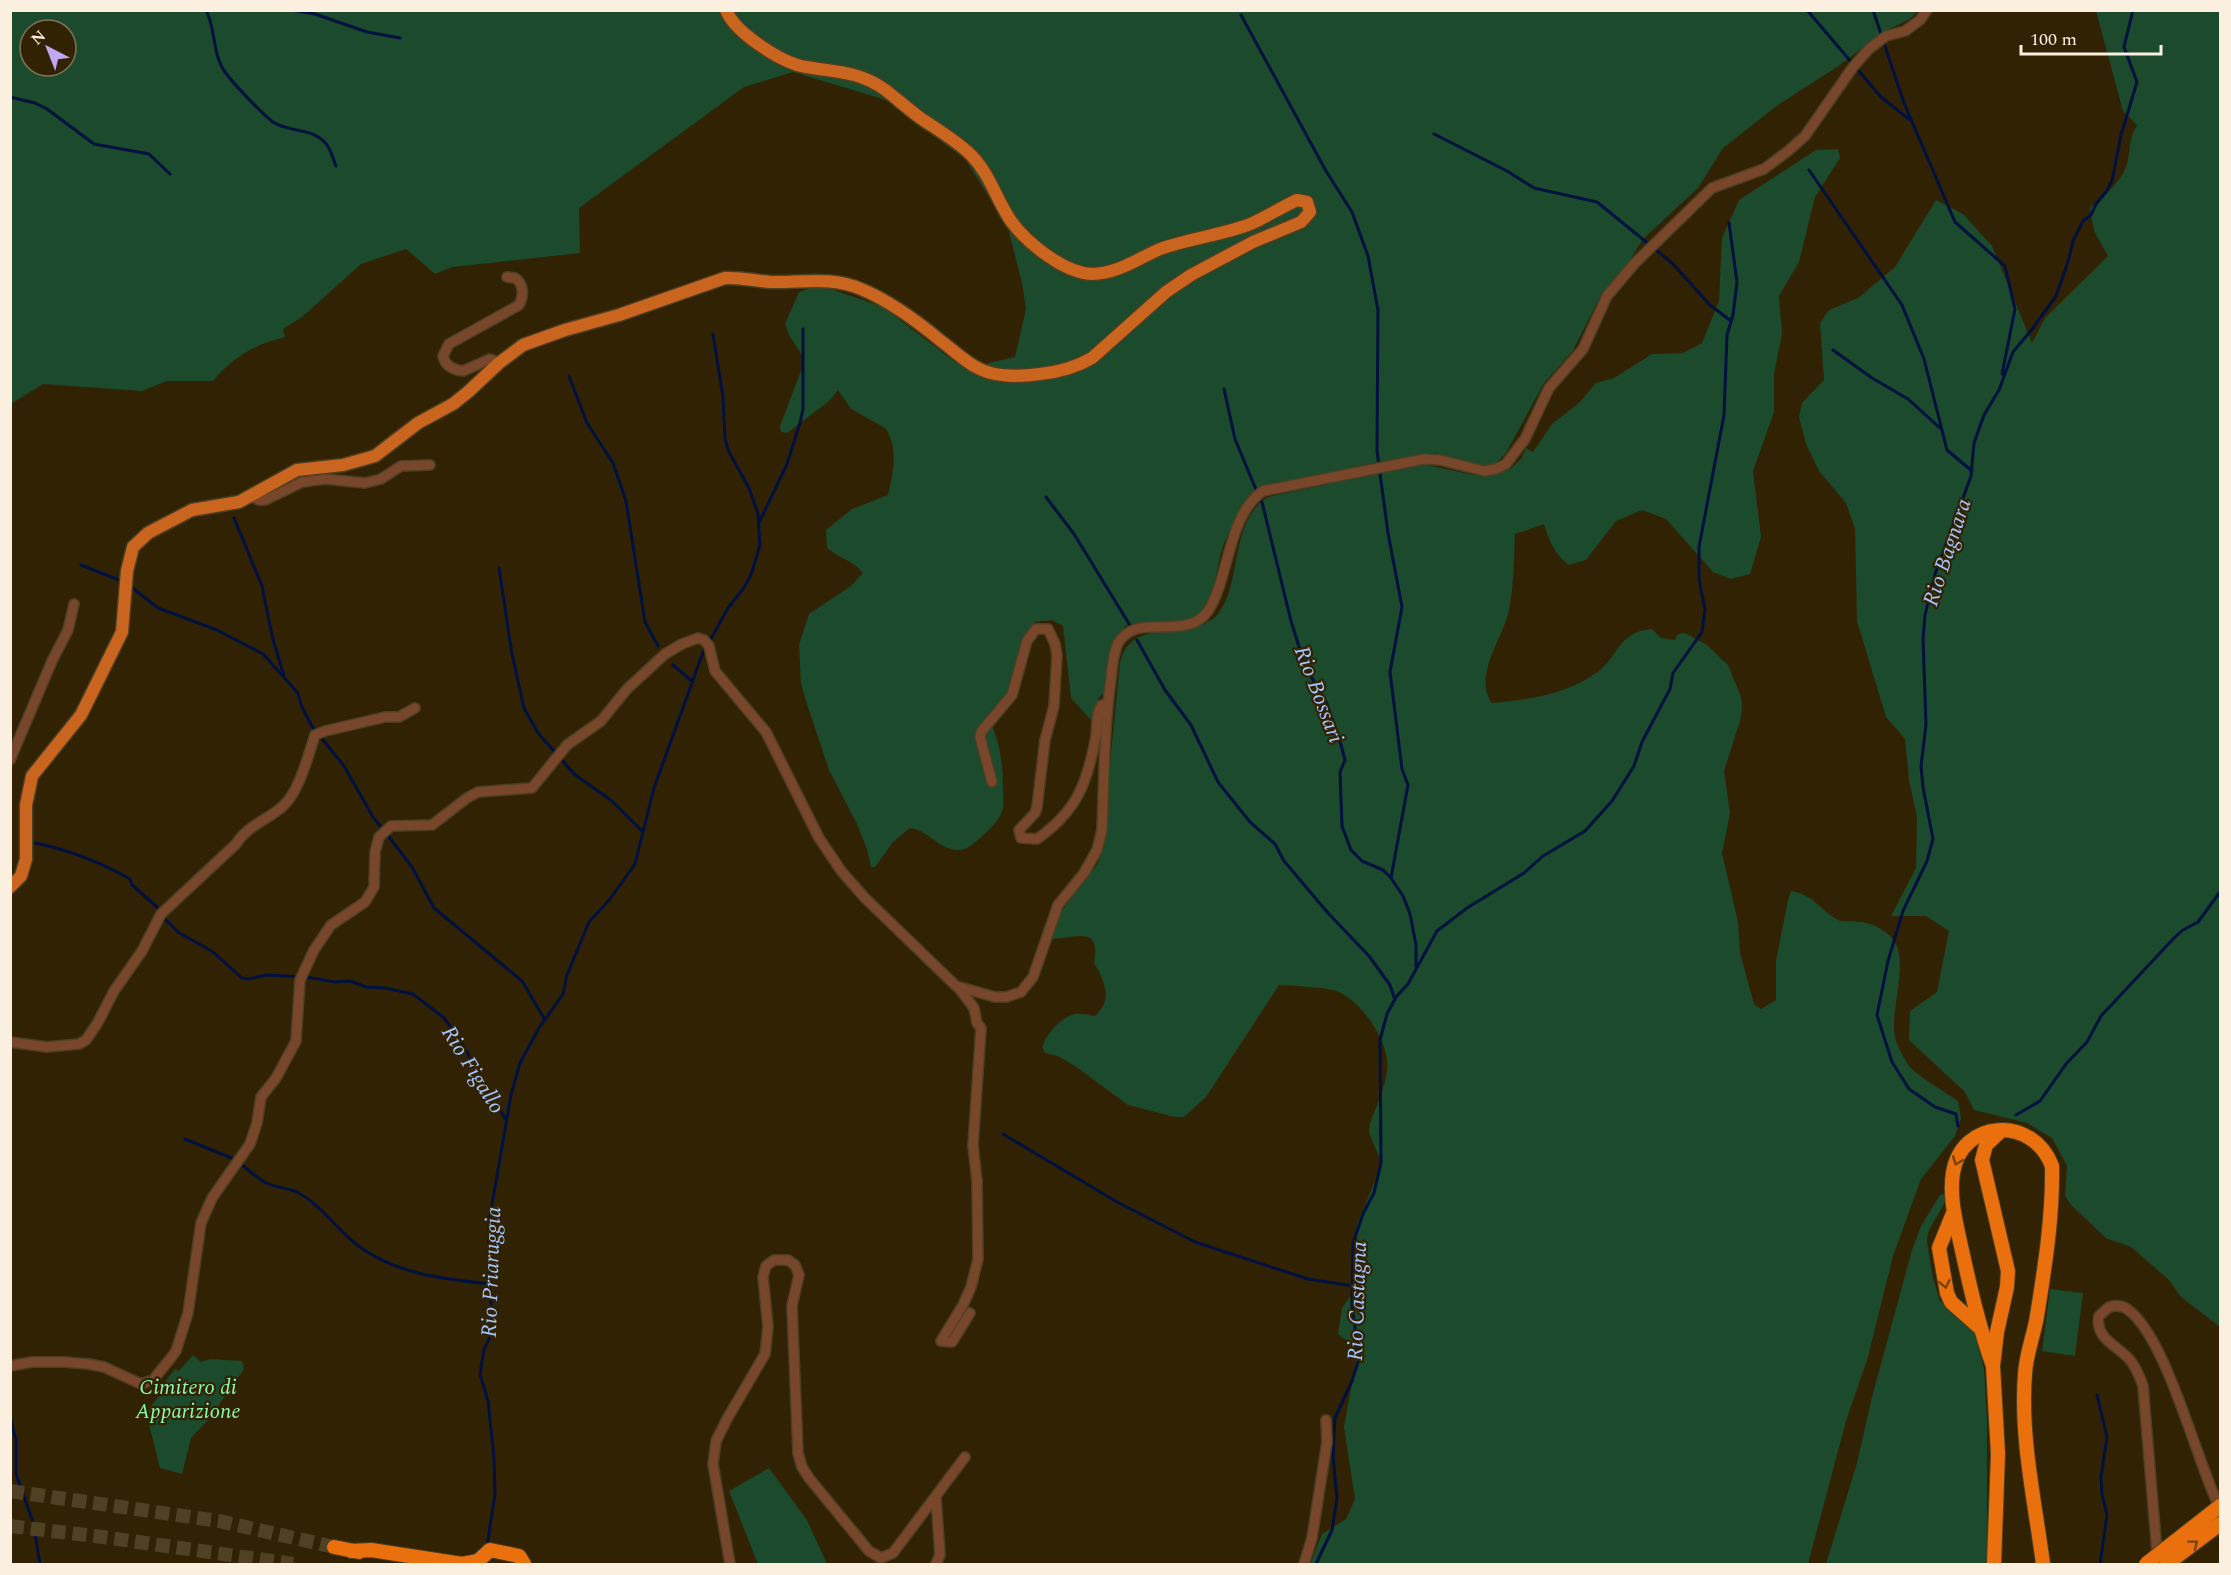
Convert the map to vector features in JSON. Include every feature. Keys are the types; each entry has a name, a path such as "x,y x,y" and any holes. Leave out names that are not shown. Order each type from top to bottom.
{"highway":[{"path":"1994,1564 1998,1454 1993,1366 2008,1270 1982,1160 1986,1145 2002,1130"},
{"path":"1993,1366 1979,1327 1954,1211 1953,1172 1961,1150 1977,1136 2002,1130 2013,1130 2036,1141 2048,1153 2052,1166 2045,1262 2025,1371 2024,1390 2027,1446 2043,1564"},
{"path":"1954,1211 1939,1248 1947,1293 1951,1302 1979,1327"},
{"path":"2146,1564 2220,1508"},
{"path":"2167,1564 2220,1524"},
{"path":"334,1546 420,1564"},
{"path":"351,1551 371,1550 462,1564 478,1561 489,1550 519,1556 524,1564"}],"main road":[{"path":"10,887 21,876 26,859 26,805 32,776 81,715 123,632 127,571 134,547 148,533 192,510 239,502 297,471 343,465 375,456 418,423 460,398 523,345 725,278 770,282 828,281 859,288 885,301 974,366 995,374 1010,376 1062,371 1079,366 1092,358 1166,292 1191,275 1253,242 1301,222 1310,212 1306,202 1297,200 1248,225 1162,249 1113,271 1092,274 1069,268 1048,256 1011,222 984,170 958,144 881,87 862,77 843,71 804,67 761,45 740,30 729,18 726,10"}],"street":[{"path":"956,986 1006,997 1021,992 1034,977 1058,905 1084,873 1097,850 1102,830 1107,705 1113,661 1121,640 1136,628 1191,624 1203,617 1213,602 1241,521 1252,501 1263,491 1424,459 1440,460 1484,471 1506,464 1525,439 1549,388 1583,349 1607,296 1635,262 1713,188 1764,169 1788,151 1805,135 1853,66 1869,49 1886,36 1905,31 1920,20 1928,10"},
{"path":"500,363 490,359 463,371 446,363 443,356 446,348 454,341 519,305 522,297 521,285 515,278 507,277"},
{"path":"252,497 265,500 302,482 325,479 365,483 381,479 401,466 430,465"},
{"path":"10,760 52,661 68,630 74,604"},
{"path":"992,782 980,737 981,732 1012,696 1027,641 1033,631 1039,628 1048,629 1055,644 1054,706 1045,741 1039,801 1035,813 1019,830 1021,838 1037,839 1073,807 1087,770 1095,739 1099,709 1102,705 1107,705"},
{"path":"10,1366 32,1362 88,1364 104,1367 141,1384 153,1380 176,1351 188,1313 201,1223 212,1198 250,1144 257,1123 261,1097 276,1078 296,1041 300,980 314,950 331,926 365,902 374,887 375,852 379,837 391,826 432,825 478,792 532,788 567,745 601,721 627,689 665,654 698,638 704,640 709,646 715,671 766,732 819,838 842,872 965,994 974,1008 977,1023 981,1028 973,1146 977,1181 978,1259 971,1287 963,1305 941,1341 952,1342 970,1313"},
{"path":"10,1041 47,1047 79,1044 86,1040 114,991 142,951 161,914 236,844 241,836 283,806 294,793 315,735 385,717 399,717 415,708"},
{"path":"730,1564 713,1464 716,1441 765,1354 768,1327 764,1271 766,1266 779,1259 791,1262 798,1269 799,1275 792,1306 792,1328 798,1453 802,1467 808,1478 863,1544 881,1561 893,1553 965,1457"},
{"path":"2158,1564 2143,1386 2130,1361 2104,1337 2099,1329 2099,1316 2109,1307 2122,1307 2132,1312 2155,1344 2220,1508"},
{"path":"1304,1564 1312,1538 1327,1442 1326,1420"},
{"path":"2211,1490 2220,1531"},
{"path":"936,1497 940,1555 936,1564"}],"green space":[{"path":"11,11 1918,11 1910,19 1885,31 1837,67 1778,105 1723,148 1698,188 1642,240 1631,259 1599,299 1572,352 1544,383 1506,453 1495,464 1478,466 1435,453 1367,464 1294,482 1260,486 1225,541 1211,595 1207,605 1200,613 1187,620 1126,625 1120,633 1110,656 1106,692 1099,697 1091,720 1071,698 1063,626 1052,620 1035,622 1024,637 1016,683 998,707 988,715 998,743 1003,780 1002,811 997,821 972,845 956,850 910,828 893,842 875,867 871,867 857,824 829,770 801,683 799,645 809,614 851,586 863,573 855,565 827,548 826,530 852,509 888,495 894,461 892,444 885,428 851,409 838,390 828,402 787,433 781,432 780,426 803,366 802,355 785,324 799,292 812,287 825,287 883,307 955,362 974,372 980,365 1015,357 1026,309 1008,228 966,160 886,100 793,72 744,87 579,208 580,253 452,267 435,274 406,249 361,264 302,317 283,329 285,337 245,353 228,365 213,381 167,381 142,391 43,384 11,404"},
{"path":"2096,11 2220,11 2220,1327 2181,1297 2169,1280 2131,1247 2106,1238 2071,1205 2065,1196 2067,1166 2052,1138 2027,1123 1974,1110 1965,1092 1909,1040 1910,1011 1937,992 1949,931 1926,916 1891,916 1916,868 1917,817 1909,780 1905,739 1886,717 1857,621 1855,529 1846,503 1819,471 1806,444 1799,417 1802,403 1824,380 1820,323 1829,310 1858,298 1895,267 1936,200 1963,214 1992,246 2032,343 2045,318 2108,256 2094,231 2090,208 2120,179 2128,162 2132,135 2137,125 2123,111"},
{"path":"1838,149 1840,158 1815,197 1799,262 1779,296 1782,334 1774,374 1774,412 1753,471 1761,537 1750,574 1731,579 1713,572 1666,519 1642,510 1616,521 1586,560 1569,565 1553,547 1544,524 1515,534 1509,610 1491,656 1486,681 1487,692 1492,703 1548,695 1587,679 1606,664 1632,634 1652,629 1661,638 1675,640 1677,635 1682,633 1707,645 1728,665 1741,697 1740,721 1724,771 1730,813 1722,853 1738,922 1740,953 1754,1004 1761,1009 1776,1000 1776,961 1791,891 1805,895 1839,921 1862,922 1876,926 1885,931 1896,944 1899,956 1899,983 1894,1025 1899,1048 1913,1070 1958,1101 1961,1119 1955,1136 1921,1179 1893,1256 1868,1357 1846,1421 1808,1564 1310,1564 1322,1534 1346,1519 1355,1499 1344,1427 1358,1349 1338,1334 1342,1308 1362,1280 1356,1227 1382,1164 1369,1133 1387,1071 1385,1049 1374,1026 1348,997 1327,989 1279,985 1206,1097 1184,1117 1175,1117 1128,1105 1075,1066 1058,1056 1045,1053 1042,1047 1044,1042 1059,1022 1075,1014 1095,1016 1104,1004 1104,983 1094,963 1094,943 1085,936 1052,939 1051,935 1063,909 1098,863 1107,833 1108,784 1122,655 1128,645 1137,638 1148,634 1198,626 1209,622 1218,614 1230,587 1241,537 1247,521 1268,497 1421,464 1475,475 1491,475 1510,469 1521,459 1526,448 1533,452 1552,424 1580,402 1596,383 1614,378 1652,354 1683,353 1702,343 1719,301 1722,238 1739,200 1816,150"},
{"path":"1948,1193 1929,1230 1927,1242 1933,1278 1940,1301 1975,1334 1984,1369 1987,1420 1987,1564 1826,1564 1857,1463 1872,1397 1912,1250 1921,1226 1940,1195"},
{"path":"2050,1289 2083,1293 2075,1356 2042,1351"},
{"name":"Cimitero di Apparizione","path":"193,1355 201,1362 210,1359 242,1361 244,1369 208,1420 191,1438 182,1474 160,1468 146,1412 159,1396 156,1393 175,1369 179,1371"},
{"path":"769,1468 807,1520 827,1564 758,1564 729,1491"}],"waterway":[{"path":"206,10 218,57 229,77 273,122 322,139 336,166"},
{"path":"291,10 315,14 367,32 400,38"},
{"path":"1807,10 1881,97 1910,120"},
{"path":"1873,10 1904,103 1955,222 2005,266 2015,309 2002,374"},
{"name":"Rio Bagnara","path":"1958,1126 1956,1114 1935,1107 1909,1089 1892,1062 1877,1015 1888,961 1903,911 1927,861 1933,839 1921,766 1926,725 1923,639 1925,615 1935,574 1971,476 1974,443 1984,415 1999,390 2013,352 2056,296 2073,241 2083,221 2091,215 2112,181 2121,135 2137,82 2124,47 2133,10"},
{"path":"1241,15 1326,171 1352,212 1368,256 1378,310 1377,451 1388,533 1402,607 1390,672 1402,769 1408,785 1391,878"},
{"path":"10,97 35,103 47,109 94,144 149,154 170,174"},
{"path":"1434,134 1507,171 1534,188 1597,202 1672,263 1710,305 1731,321"},
{"path":"1809,170 1902,305 1924,359 1947,450 1972,471"},
{"name":"Rio Castagna","path":"1316,1564 1332,1530 1337,1499 1333,1456 1335,1418 1352,1381 1359,1359 1352,1305 1353,1243 1363,1214 1374,1193 1381,1163 1380,1040 1387,1014 1396,997 1408,984 1437,931 1467,908 1524,873 1543,856 1585,831 1612,801 1634,766 1642,742 1670,689 1673,673 1702,632 1705,610 1699,579 1699,547 1724,415 1727,335 1733,315 1737,282 1729,223"},
{"path":"760,521 787,464 800,423 803,409 803,329"},
{"path":"487,1546 495,1494 494,1458 488,1401 480,1374 484,1350 493,1330 488,1261 489,1222 511,1095 520,1063 539,1028 563,994 567,975 589,922 610,899 635,864 654,788 702,655 728,608 751,575 760,545 758,514 749,488 729,452 725,439 723,397 713,334"},
{"path":"1833,350 1872,378 1908,399 1940,428"},
{"path":"569,376 587,423 613,463 626,501 645,622 658,646"},
{"path":"1224,389 1235,439 1257,492"},
{"path":"1046,497 1074,534 1131,627"},
{"name":"Rio Bossari","path":"1262,502 1291,621 1305,666 1327,704 1345,760 1340,772 1342,826 1351,850 1362,861 1383,870 1403,896 1410,914 1416,945 1416,966"},
{"path":"234,518 262,586 273,640 284,676"},
{"path":"81,565 124,582"},
{"path":"499,568 512,654 524,708 538,733 555,752"},
{"path":"129,585 158,608 217,630 263,654 298,693 311,725 344,766 381,827"},
{"path":"1137,640 1165,690 1191,725 1218,782 1250,822 1275,844 1284,861 1328,913 1369,956 1390,985 1395,1000"},
{"path":"673,665 693,682"},
{"path":"561,759 574,774 612,801 642,831"},
{"path":"386,833 412,867 434,908 522,981 545,1020"},
{"name":"Rio Figallo","path":"35,843 84,857 130,879 132,885 157,907 178,932 213,952 242,978 249,979 266,975 306,977 335,982 350,981 366,987 385,988 413,994 444,1018 460,1040 506,1120"},
{"path":"2016,1115 2040,1101 2066,1064 2087,1042 2101,1016 2174,938 2198,922 2220,892"},
{"name":"Rio Castagna","path":"1003,1134 1117,1202 1195,1242 1308,1279 1353,1286"},
{"path":"185,1139 234,1159"},
{"name":"Rio Priaruggia","path":"240,1163 266,1183 297,1192 305,1197 356,1244 386,1262 403,1269 437,1277 490,1284"},
{"name":"Rio Bagnara","path":"2097,1395 2107,1437 2101,1477 2107,1515 2100,1564"},
{"path":"10,1417 16,1440 16,1474 33,1522 40,1564"}],"tunnel":[{"path":"10,1491 219,1521 334,1547"},
{"path":"10,1526 293,1564"}]}
